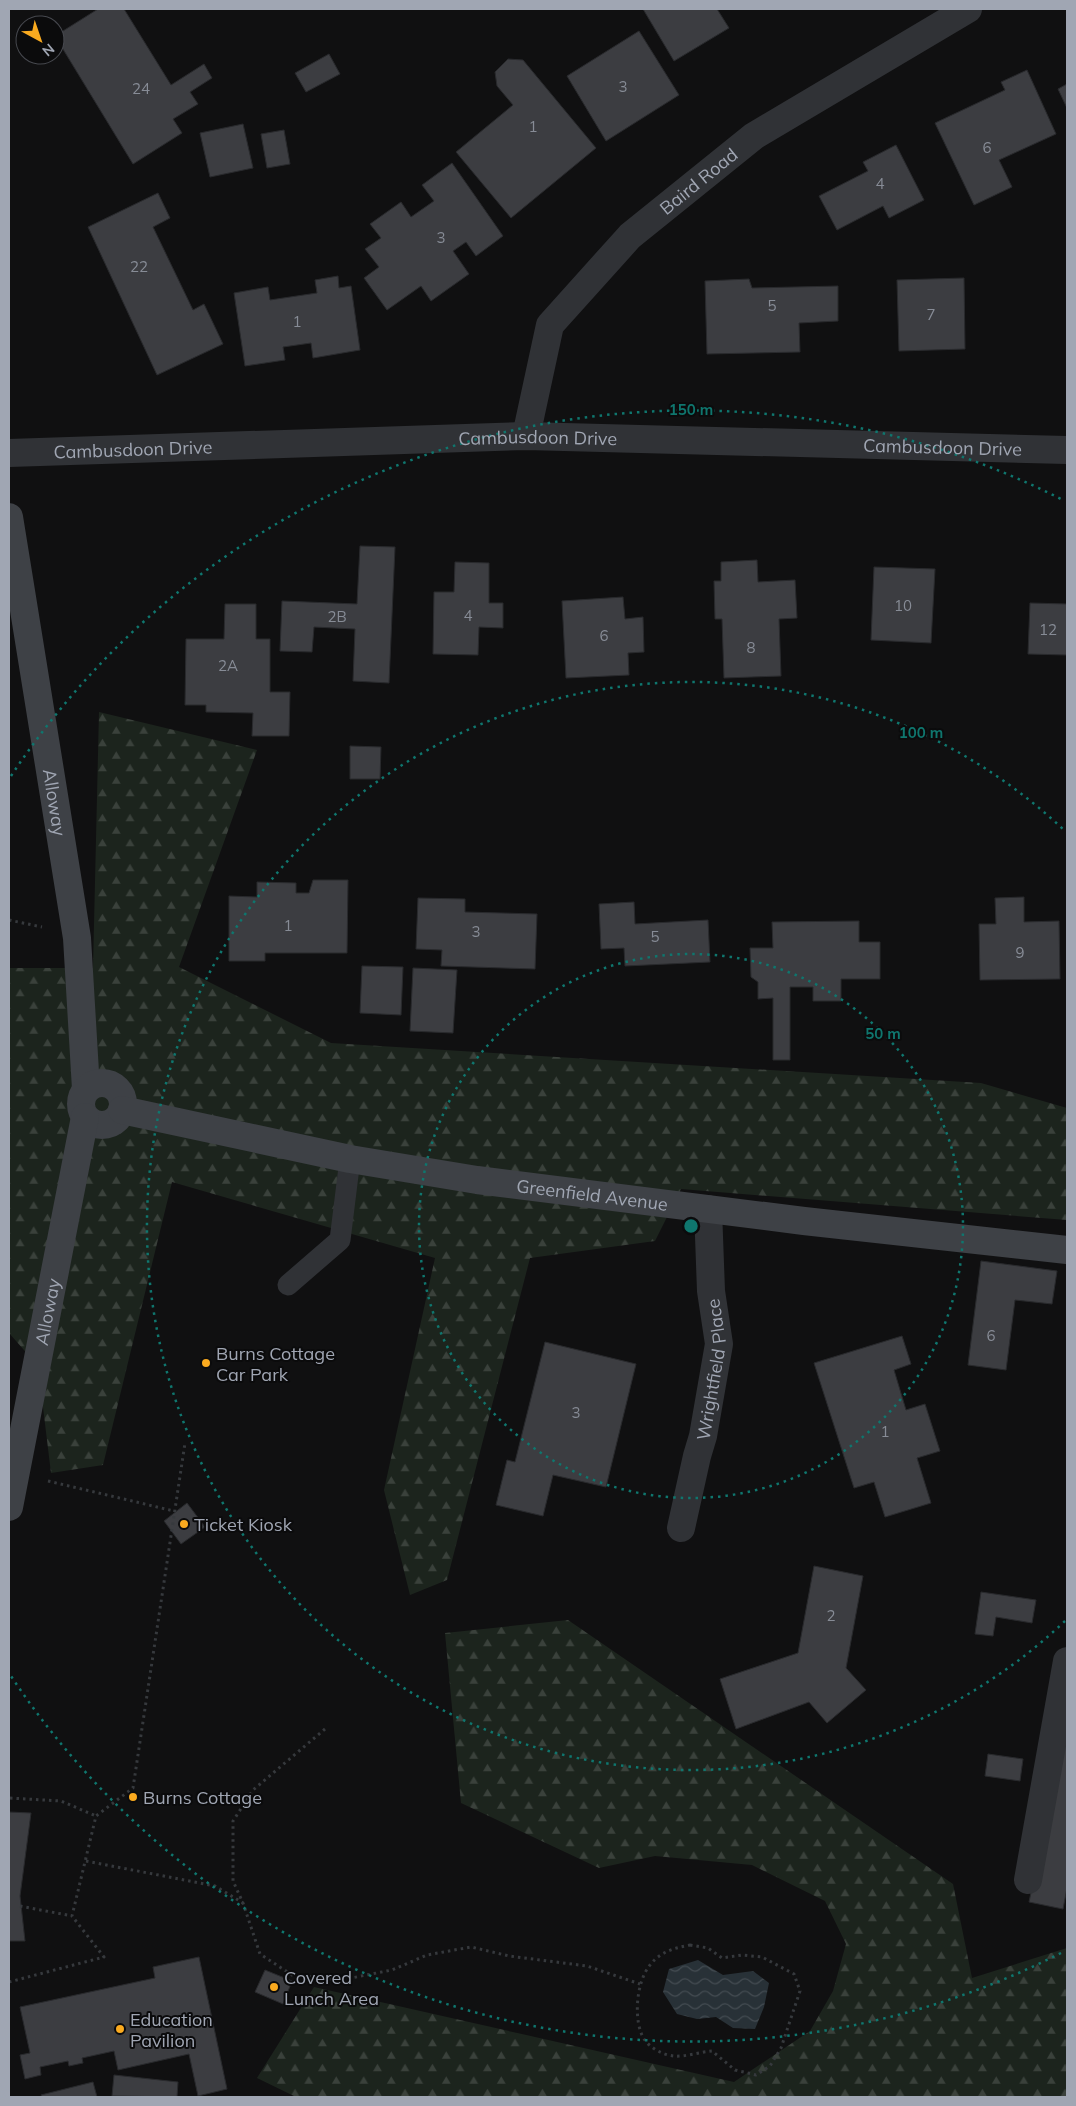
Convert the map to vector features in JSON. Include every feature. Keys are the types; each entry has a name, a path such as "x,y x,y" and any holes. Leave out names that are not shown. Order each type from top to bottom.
{"main road":[{"name":"Alloway","path":"9,517 77,938 86,1089"},
{"path":"99,1083 113,1086 121,1096 122,1110 113,1122 107,1124 93,1123 85,1117 81,1102 86,1089 99,1083"},
{"name":"Greenfield Avenue","path":"122,1110 350,1159 478,1180 708,1209 1067,1250"},
{"name":"Alloway","path":"9,1508 85,1117"}],"street":[{"name":"Baird Road","path":"526,436 550,325 630,236 754,136 968,9"},
{"name":"Cambusdoon Drive","path":"9,454 526,436 1067,450"},
{"name":"Wrightfield Place","path":"681,1528 703,1436 719,1344 712,1291 708,1209"},
{"path":"1028,1880 1067,1661"}],"lane":[{"path":"288,1285 340,1240 350,1159"}],"path":[{"path":"72,1916 96,1816 133,1788 185,1443"},
{"path":"16,1473 174,1511"},
{"path":"325,1729 253,1790 233,1821 233,1881 260,1954 292,1975 341,1980 392,1970 427,1955 471,1947 509,1956 587,1966 640,1984"},
{"path":"10,1798 61,1801 96,1816"},
{"path":"86,1861 215,1886 242,1903"},
{"path":"9,1982 104,1957 72,1916 20,1906"},
{"path":"690,1945 708,1948 722,1958 762,1957 794,1974 800,1991 781,2048 770,2066 756,2076 735,2070 712,2051 674,2056 656,2050 644,2039 637,2013 640,1984 650,1965 670,1949 690,1945"}],"green space":[{"path":"99,712 257,750 179,967 331,1043 981,1083 1067,1108 1067,1220 681,1189 655,1241 530,1258 447,1580 410,1595 384,1490 435,1258 172,1182 103,1465 51,1473 38,1366 9,1333 9,968 93,968"},
{"path":"568,1620 953,1884 972,1978 1067,1948 1067,2097 296,2097 257,2078 314,1987 734,2082 810,2031 833,1991 846,1944 825,1901 752,1865 655,1856 599,1868 461,1803 445,1633"}],"water":[{"path":"698,1960 723,1975 753,1971 769,1983 764,2007 755,2029 733,2028 716,2017 697,2019 677,2014 663,1992 669,1969"}],"building":[{"path":"98,9 124,9 171,85 204,64 212,78 190,92 198,104 173,119 182,133 133,164 65,52 65,30"},
{"path":"643,9 717,9 729,28 674,61"},
{"path":"639,31 679,95 606,141 567,76"},
{"path":"329,54 340,74 306,92 295,73"},
{"path":"508,59 523,60 596,148 511,218 456,152 513,105 497,86 495,72"},
{"path":"1027,70 1056,134 999,160 1012,187 974,205 935,123 1005,90 1001,82"},
{"path":"1067,84 1067,108 1058,89"},
{"path":"243,124 253,168 210,177 200,133"},
{"path":"284,130 290,164 267,168 261,134"},
{"path":"896,145 924,200 889,218 883,206 837,230 819,196 868,171 863,162"},
{"path":"452,163 503,236 476,256 466,242 453,251 469,274 431,301 421,286 387,310 364,278 379,267 365,249 381,238 370,224 401,202 411,217 434,201 422,185"},
{"path":"158,193 170,218 153,227 193,310 204,304 223,344 157,375 88,227"},
{"path":"338,276 339,288 351,286 360,350 313,358 311,343 283,347 285,360 245,366 234,293 268,287 270,300 317,293 315,280"},
{"path":"964,278 965,349 899,351 897,280"},
{"path":"749,279 752,288 838,286 838,321 799,323 800,352 707,354 705,281"},
{"path":"360,546 395,547 389,683 353,681 355,629 314,627 312,652 280,651 282,601 357,604"},
{"path":"757,560 758,582 795,580 797,618 779,619 781,676 724,678 722,619 715,619 714,581 721,581 721,562"},
{"path":"455,562 489,563 489,603 503,603 503,628 479,627 478,655 433,654 434,592 454,592"},
{"path":"874,567 935,569 931,643 871,640"},
{"path":"623,597 625,619 643,617 644,652 628,653 629,675 566,678 562,601"},
{"path":"1030,603 1067,604 1067,655 1028,654"},
{"path":"225,604 256,604 256,639 270,639 270,692 290,692 289,736 252,736 253,713 206,712 206,705 185,705 186,639 224,639"},
{"path":"350,746 381,747 380,779 350,779"},
{"path":"313,880 348,880 347,953 265,953 265,961 229,961 229,896 257,897 257,882 296,883 296,893 309,893"},
{"path":"1024,897 1024,922 1059,921 1060,979 980,980 979,924 996,924 995,898"},
{"path":"418,898 465,899 465,912 537,914 535,969 441,966 442,950 416,949"},
{"path":"634,902 635,924 708,920 710,962 625,966 624,948 601,949 599,904"},
{"path":"859,921 859,942 880,942 880,979 841,979 841,1001 813,1001 813,987 790,987 790,1060 773,1060 773,998 758,999 758,982 751,977 750,948 773,948 772,922"},
{"path":"362,966 403,967 401,1015 360,1013"},
{"path":"413,968 457,970 453,1033 410,1031"},
{"path":"981,1261 1057,1271 1052,1304 1015,1300 1006,1370 968,1365"},
{"path":"902,1336 911,1364 894,1370 906,1410 925,1404 940,1451 917,1458 931,1503 885,1517 874,1482 854,1488 814,1363"},
{"path":"545,1342 636,1364 606,1487 553,1475 543,1516 496,1505 507,1460 515,1462"},
{"name":"Ticket Kiosk","path":"187,1503 205,1527 181,1544 164,1521"},
{"path":"814,1566 863,1576 846,1668 866,1690 827,1723 809,1702 736,1729 720,1679 798,1653"},
{"path":"981,1592 1036,1600 1032,1623 996,1617 993,1636 975,1634"},
{"path":"1067,1726 1067,1888 1063,1909 1029,1902"},
{"path":"988,1754 1023,1759 1020,1781 985,1776"},
{"path":"9,1812 31,1813 20,1896 25,1941 9,1941"},
{"name":"Education Pavilion","path":"199,1957 227,2089 198,2096 189,2054 118,2070 114,2051 82,2058 83,2063 69,2066 68,2061 40,2067 41,2075 25,2079 20,2055 30,2053 20,2007 155,1978 153,1967"},
{"name":"Covered Lunch Area","path":"265,1970 292,1981 283,2004 255,1992"},
{"path":"114,2075 178,2082 177,2097 112,2096"},
{"path":"93,2082 97,2097 42,2097 41,2095"}],"place":[{"name":"Burns Cottage Car Park","path":"206,1363"},
{"name":"Ticket Kiosk","path":"184,1524"},
{"name":"Burns Cottage","path":"133,1797"},
{"name":"Covered Lunch Area","path":"274,1987"},
{"name":"Education Pavilion","path":"120,2029"}]}
